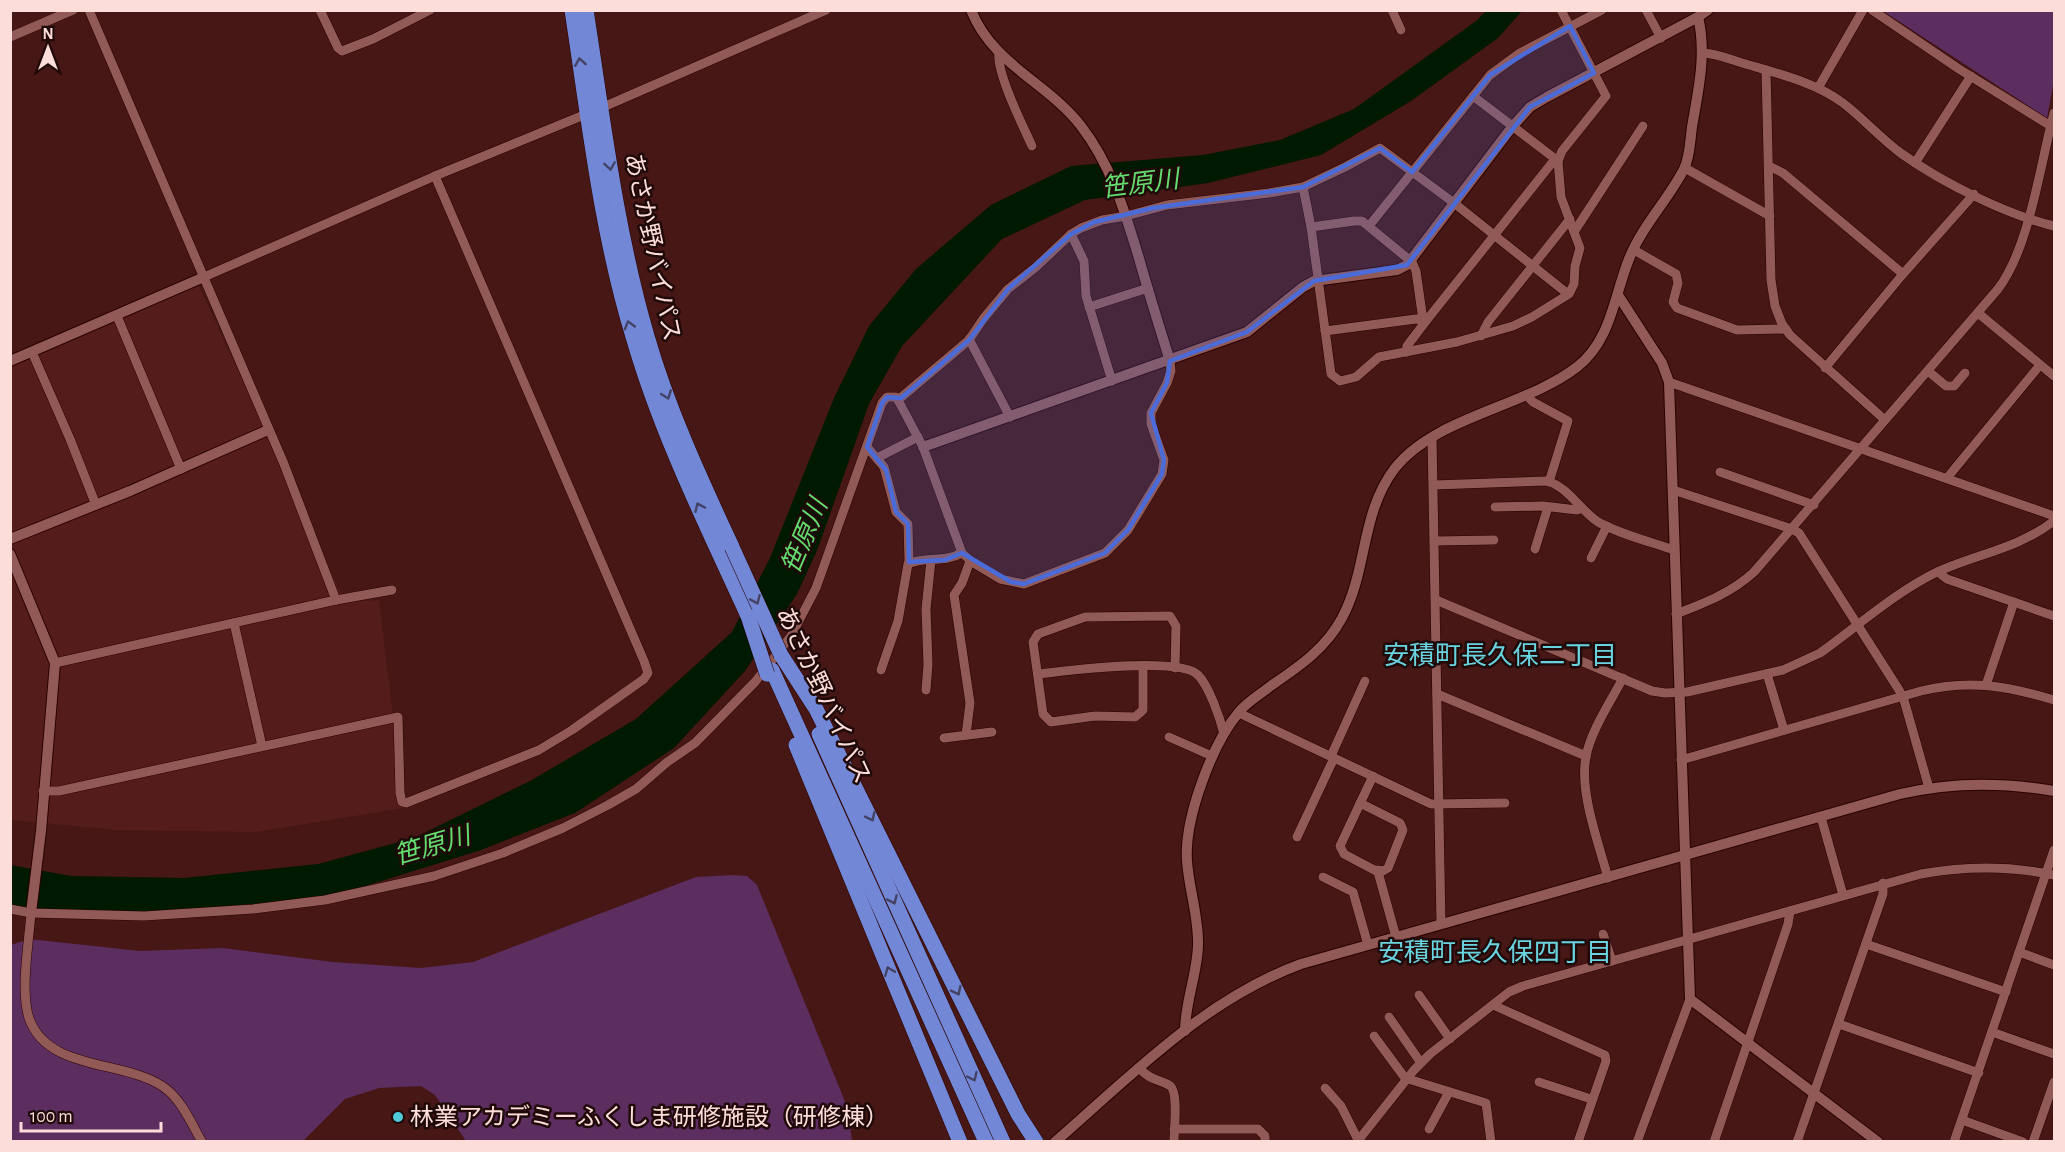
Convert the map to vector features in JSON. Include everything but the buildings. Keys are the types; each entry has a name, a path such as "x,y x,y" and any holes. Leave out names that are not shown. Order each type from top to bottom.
{"highway":[{"name":"あさか野バイパス","path":"572,10 647,337 690,456 809,712 1003,1142"},
{"name":"あさか野バイパス","path":"586,10 604,219 616,277 648,387 678,461 748,616 770,672 987,1142"},
{"path":"781,656 816,709 1018,1114 1036,1142"},
{"path":"770,672 960,1142"}],"street":[{"path":"10,37 73,10"},
{"path":"89,10 284,464 336,600"},
{"path":"320,10 338,48 342,51 373,39 430,10"},
{"path":"10,361 435,176 826,10"},
{"path":"10,909 144,916 242,910 325,900 434,876 503,853 563,828 636,789 666,763 695,743 755,682 791,636 816,588 882,403 887,397 892,396 898,400 920,442 962,553 970,561 1000,579 1024,584 1105,553 1128,530 1162,474 1164,460 1152,424 1151,413 1167,383 1171,371 1170,361 1126,216 1106,162 1080,124 1057,100 999,53 986,38 971,10"},
{"path":"1392,10 1401,30"},
{"path":"1406,352 1407,346 1424,320 1605,98 1605,93 1561,10"},
{"path":"1369,226 1487,78 1506,62 1602,10"},
{"path":"1646,10 1661,38"},
{"path":"878,458 920,442 1010,417 1247,332 1303,287 1317,280 1397,270 1407,265 1512,127 1530,108 1661,38 1708,10"},
{"path":"1818,88 1863,10"},
{"path":"1872,10 2053,127"},
{"path":"1185,1031 1186,1010 1194,979 1198,946 1197,923 1187,862 1188,834 1212,756 1239,713 1253,699 1308,660 1334,631 1349,603 1371,512 1396,466 1408,454 1432,437 1526,395 1565,375 1588,358 1603,334 1634,250 1684,168 1688,157 1702,53 1698,17"},
{"path":"999,53 998,60 1009,93 1032,146"},
{"path":"1702,53 1766,70 1818,88 1845,104 1892,147 1915,163 2028,220 2055,226"},
{"path":"1766,70 1772,288 1775,306 1786,329 1796,341 1886,420"},
{"path":"1915,163 1971,76"},
{"path":"1303,187 1311,227 1331,374 1340,381 1356,376 1379,357 1481,336 1513,327 1532,317 1568,294 1574,285 1579,251 1561,197 1556,160 1473,96"},
{"path":"1676,614 1712,601 1741,584 1814,505 1978,313 2008,274 2028,220 2055,112"},
{"path":"1574,232 1643,126"},
{"path":"898,400 969,339 1008,289 1036,267 1071,234 1094,222 1167,205 1303,187 1380,148 1454,203 1568,294"},
{"path":"1769,166 1783,173 1903,274"},
{"path":"1684,168 1770,216"},
{"path":"43,791 59,791 398,717 400,793 402,802 405,803 539,750 572,730 644,679 648,673 435,176"},
{"path":"1825,368 1903,274 1974,194"},
{"path":"1481,336 1488,322 1570,219"},
{"path":"1311,227 1358,220 1369,226 1410,260 1416,271 1424,320"},
{"path":"1071,234 1084,261 1085,290 1112,381"},
{"path":"1634,250 1676,273 1678,283 1673,302 1677,308 1737,330 1786,329"},
{"path":"1089,307 1148,288"},
{"path":"1618,295 1662,363 1669,382 1690,999 1637,1142"},
{"path":"1978,313 2055,376"},
{"path":"117,316 181,469"},
{"path":"1325,331 1416,319 1424,320"},
{"path":"969,339 1010,417"},
{"path":"32,352 96,505"},
{"path":"1947,478 2040,365"},
{"path":"1928,371 1946,386 1954,386 1965,373"},
{"path":"1669,382 2055,516"},
{"path":"1526,395 1533,402 1568,422 1549,482"},
{"path":"10,539 96,505 268,430"},
{"path":"1432,437 1441,924"},
{"path":"867,447 886,470 896,512 908,524 909,562 898,621 881,670"},
{"path":"1720,472 1814,505"},
{"path":"1434,485 1536,480 1549,482 1564,491 1582,508 1607,526 1674,549"},
{"path":"1673,490 1792,529 1800,535 1902,696 1929,788"},
{"path":"1495,507 1548,507 1577,510 1582,508"},
{"path":"1536,549 1548,507"},
{"path":"1436,600 1657,692 1678,693 1783,670 1808,660 1905,591 1938,572 2026,540 2055,521"},
{"path":"1591,558 1607,526"},
{"path":"1435,541 1494,540"},
{"path":"909,562 945,560 962,553"},
{"path":"10,554 55,663 25,998 29,1019 48,1045 70,1057 136,1073 165,1087 183,1108 202,1142"},
{"path":"926,690 928,664 926,609 931,560"},
{"path":"966,735 970,703 954,595 962,583 970,561"},
{"path":"1938,572 1947,579 2055,616"},
{"path":"55,663 336,600 392,590"},
{"path":"1986,685 2014,602"},
{"path":"1143,666 1143,710 1133,718 1095,716 1052,722 1044,714 1033,642 1036,635 1085,617 1112,615 1172,617 1176,626 1175,668"},
{"path":"234,623 262,746"},
{"path":"1038,674 1143,666 1189,670 1199,676 1217,713 1224,734"},
{"path":"1767,674 1784,730"},
{"path":"1608,878 1586,792 1584,773 1586,756 1592,739 1623,678"},
{"path":"1297,837 1365,681"},
{"path":"1681,760 1947,685 2007,687 2055,700"},
{"path":"1437,694 1586,756"},
{"path":"1239,713 1431,804 1505,803"},
{"path":"944,738 992,732"},
{"path":"1169,737 1212,756"},
{"path":"1360,803 1400,823 1403,830 1388,868 1383,871 1344,854 1340,846 1360,803 1373,776"},
{"path":"1055,1142 1220,1004 1258,982 1300,964 1900,794 1929,788 1970,784 1999,784 2055,790"},
{"path":"1821,817 1843,895"},
{"path":"1954,1142 2019,952 2050,875 2055,850"},
{"path":"1325,1088 1341,1106 1358,1141 1421,1063 1509,992 1523,986 1687,941 1883,883 1935,871 1972,868 2014,869 2050,875"},
{"path":"1377,870 1396,937"},
{"path":"1323,877 1353,892 1368,945"},
{"path":"1797,1142 1883,894 1883,883"},
{"path":"1714,1142 1788,924 1790,911"},
{"path":"1603,934 1612,961"},
{"path":"1866,944 2006,992"},
{"path":"2019,952 2055,965"},
{"path":"1419,995 1450,1039"},
{"path":"1690,999 1878,1142"},
{"path":"1493,1005 1603,1053 1606,1061 1578,1142"},
{"path":"1389,1017 1421,1063"},
{"path":"1839,1024 1979,1073"},
{"path":"1992,1032 2055,1054"},
{"path":"1374,1036 1407,1079 1486,1103 1491,1142"},
{"path":"1140,1069 1152,1079 1172,1087 1175,1094 1174,1142"},
{"path":"2033,1142 2055,1082"},
{"path":"1539,1083 1592,1099"},
{"path":"1430,1129 1449,1092"},
{"path":"1962,1120 2023,1142"},
{"path":"1174,1129 1258,1129 1265,1136 1265,1142"}],"highlighted area":[{"path":"1570,26 1594,73 1530,107 1407,265 1314,281 1247,332 1170,361 1167,383 1151,413 1164,460 1162,474 1128,530 1105,553 1024,584 1011,582 962,553 945,560 909,562 908,524 896,512 886,470 867,447 882,403 887,397 901,398 969,340 1008,289 1071,234 1094,222 1153,208 1303,187 1380,148 1412,172 1490,75"}],"shaded area":[{"path":"1883,11 2054,11 2054,80 2047,118"},
{"path":"198,284 345,602 379,600 404,808 256,832 117,830 11,820 10,367"},
{"path":"747,876 757,885 848,1109 852,1141 466,1141 435,1095 421,1086 379,1088 345,1099 303,1141 11,1142 11,945 29,939 140,951 223,948 333,962 421,968 473,962 696,877"}],"water":[{"name":"笹原川","path":"1486,11 1522,11 1498,38 1411,101 1321,155 1208,183 1085,200 1002,239 902,346 869,404 818,548 797,594 745,671 674,748 575,813 481,850 330,897 216,912 72,917 11,907 10,865 71,876 184,878 318,864 414,838 530,781 636,719 732,632 770,558 834,398 869,326 916,269 991,205 1071,166 1203,155 1280,140 1354,109 1476,21"}],"place":[{"name":"林業アカデミーふくしま研修施設（研修棟）","path":"398,1117"}],"district":[{"name":"安積町長久保二丁目","path":"1500,655"},
{"name":"安積町長久保四丁目","path":"1495,952"}]}
